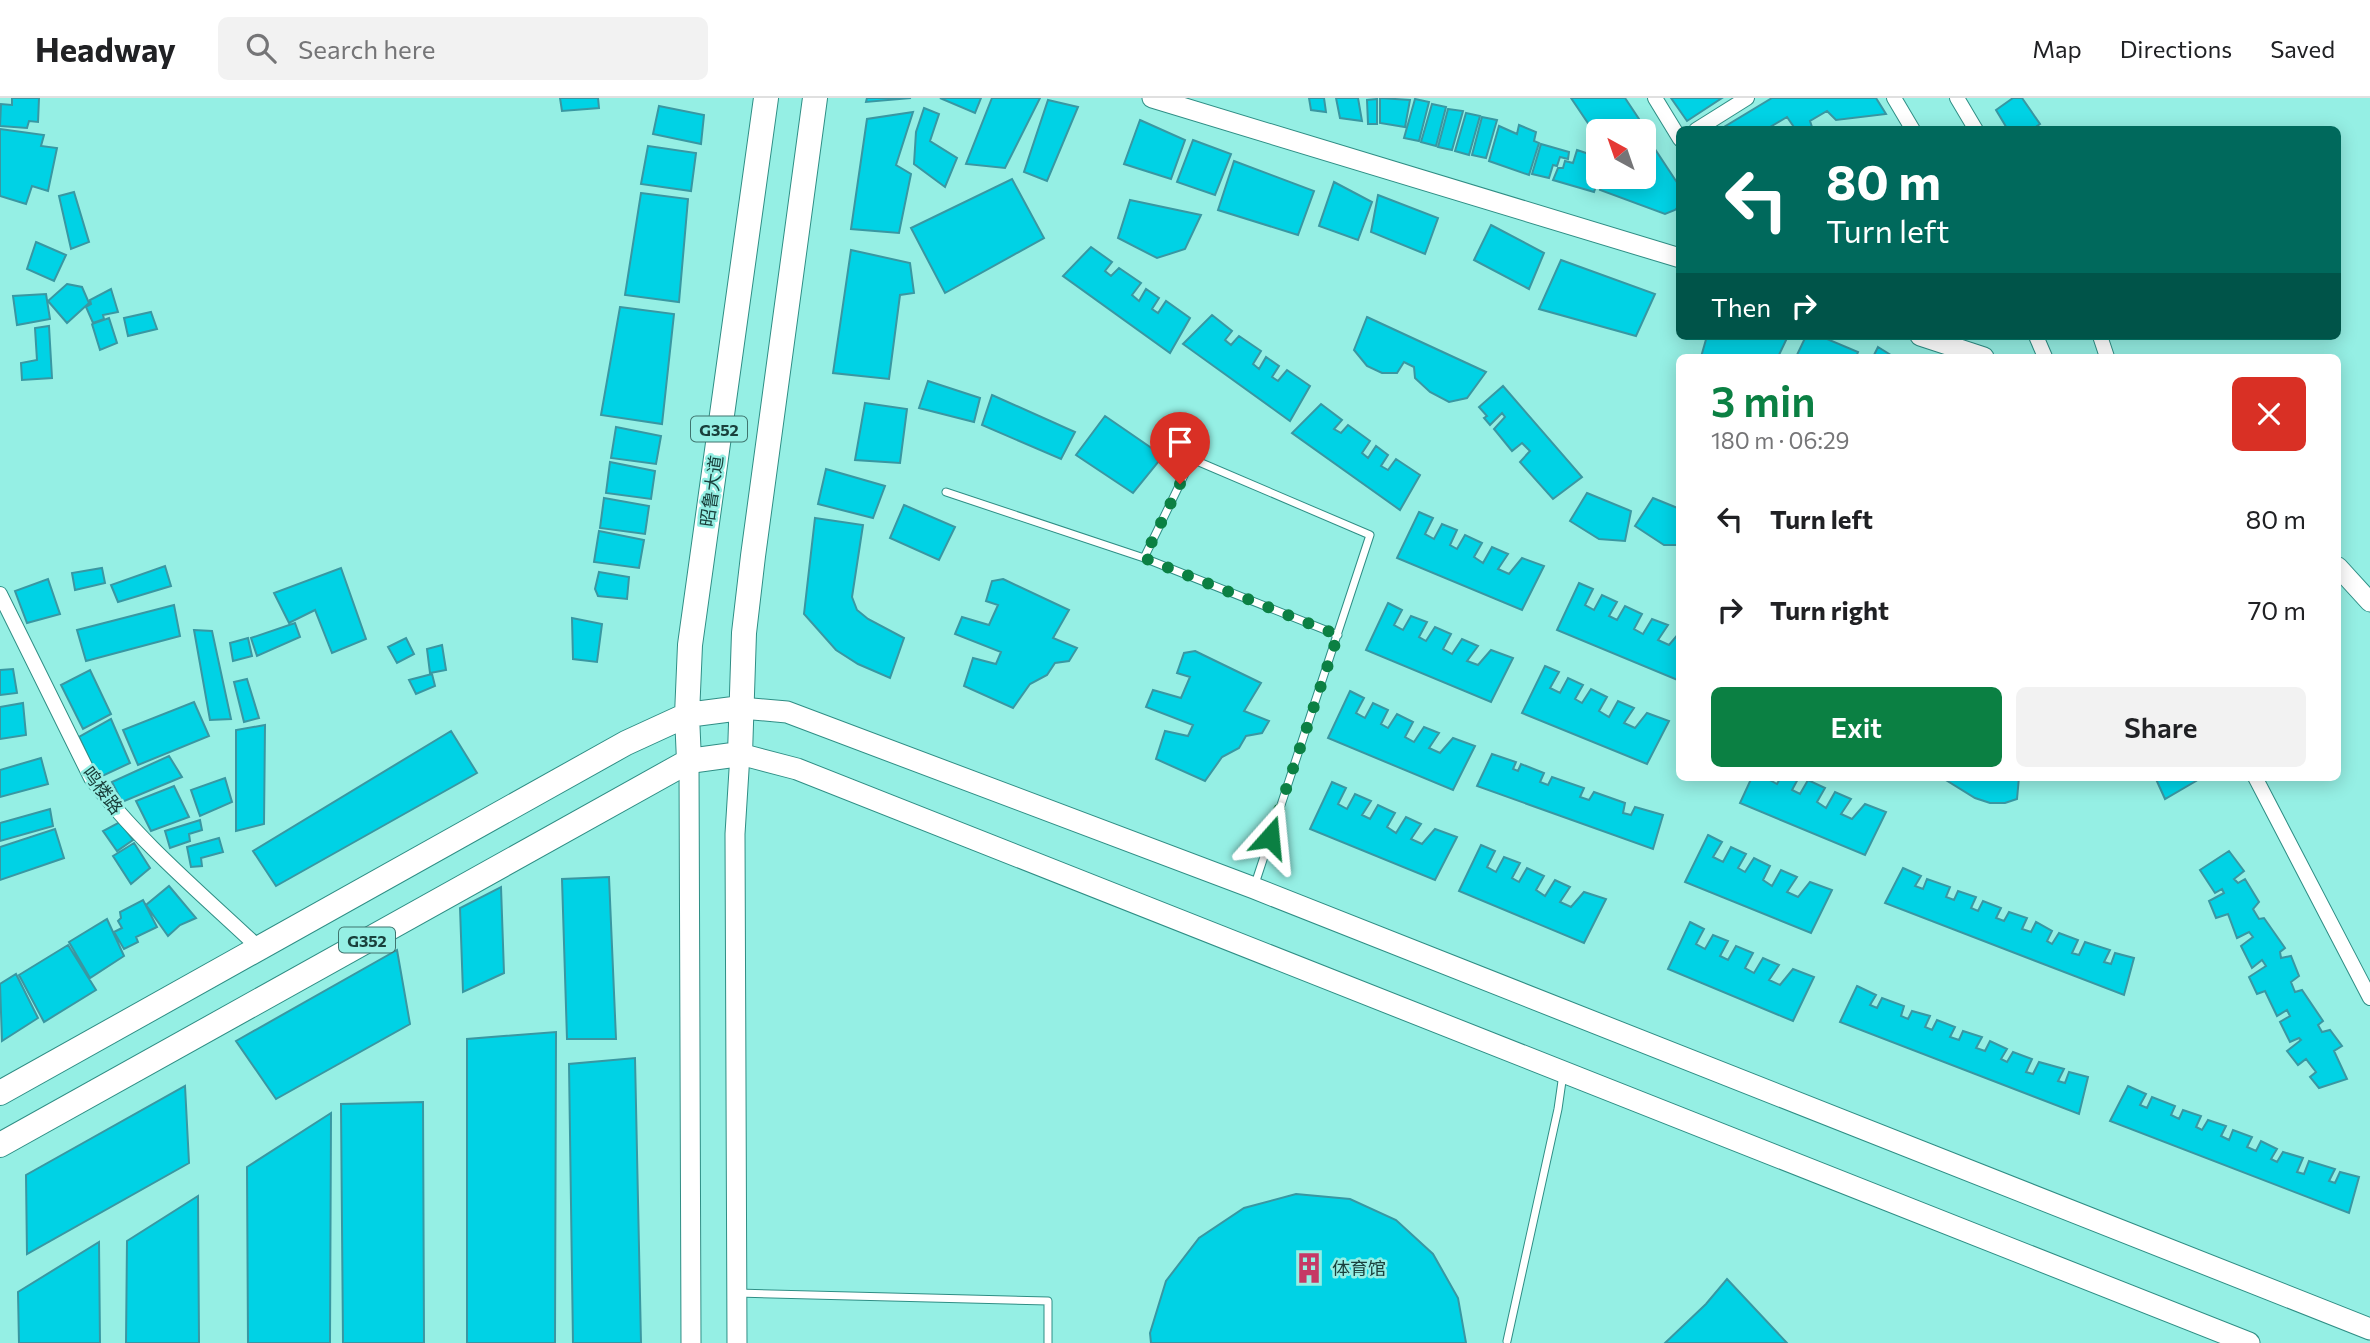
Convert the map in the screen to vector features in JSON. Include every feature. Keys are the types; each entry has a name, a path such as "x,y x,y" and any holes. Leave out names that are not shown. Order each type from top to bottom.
{"highway":[{"name":"昭鲁大道","path":"690,761 687,715 693,622 766,98"},
{"name":"G352","path":"0,1145 690,761 740,754 744,633 815,98"},
{"name":"G352","path":"0,1093 626,743 687,715 741,708"}],"main road":[{"path":"741,708 787,712 1254,888 2370,1329"},
{"path":"740,754 797,769 2249,1343"}],"street":[{"path":"1152,98 1676,257"},
{"path":"1655,98 1676,132"},
{"path":"1702,126 1747,98"},
{"path":"1894,98 1911,126"},
{"path":"1957,98 1974,126"},
{"path":"1932,340 1975,354"},
{"path":"2341,570 2370,602"},
{"name":"鸣楼路","path":"0,594 78,754 109,803 259,948"},
{"path":"737,1343 735,834 740,754"},
{"path":"690,761 691,1343"},
{"path":"2257,781 2370,998"}],"lane":[{"path":"1144,558 1192,459 1370,535 1254,888"},
{"path":"946,492 1144,558 1338,635"},
{"path":"1507,1341 1558,1109 1563,1072"},
{"path":"737,1293 1048,1301 1048,1343"}],"building":[{"path":"12,98 39,98 38,122 29,121 27,128 0,126 1,104 12,105"},
{"path":"560,98 598,98 599,108 562,111"},
{"path":"867,98 911,98 866,102"},
{"path":"940,98 981,98 975,113"},
{"path":"992,98 1040,98 1005,168 966,164"},
{"path":"1309,98 1324,98 1326,112 1311,110"},
{"path":"1336,98 1358,98 1362,121 1340,118"},
{"path":"1380,98 1410,100 1405,127 1380,123"},
{"path":"1571,98 1625,98 1639,119 1586,119"},
{"path":"1671,98 1722,98 1687,121"},
{"path":"1772,98 1876,98 1886,114 1836,120 1827,111 1810,121 1812,126 1793,126 1787,117 1772,126 1726,126"},
{"path":"2013,98 2022,98 2040,124 2006,126 1996,110"},
{"path":"1377,99 1377,124 1368,124 1367,100"},
{"path":"1415,99 1429,102 1419,141 1404,138"},
{"path":"1048,100 1078,107 1047,181 1024,172"},
{"path":"1432,104 1446,107 1436,146 1421,142"},
{"path":"659,106 704,115 701,144 653,134"},
{"path":"924,108 939,114 930,141 957,158 945,187 914,164 916,132"},
{"path":"1448,109 1463,111 1452,150 1438,147"},
{"path":"913,112 896,165 911,174 899,233 851,229 867,119"},
{"path":"1466,113 1480,116 1469,155 1455,151"},
{"path":"1482,117 1497,120 1486,158 1472,155"},
{"path":"1140,120 1185,140 1171,179 1124,164"},
{"path":"1519,125 1536,132 1534,141 1539,143 1529,175 1489,161 1499,126 1517,134"},
{"path":"0,129 44,135 41,146 57,148 48,191 32,186 26,204 0,196"},
{"path":"1193,140 1231,154 1215,195 1177,182"},
{"path":"1541,144 1569,152 1568,159 1560,157 1557,166 1553,165 1549,178 1532,174"},
{"path":"648,146 696,153 691,191 641,184"},
{"path":"1577,150 1586,153 1586,189 1595,189 1594,192 1553,180 1558,168 1563,168 1565,161 1573,163"},
{"path":"1656,151 1676,181 1676,209 1665,214 1600,190 1656,189"},
{"path":"1234,161 1314,191 1298,235 1218,210"},
{"path":"1012,179 1044,238 945,293 911,228"},
{"path":"1334,182 1372,202 1358,240 1319,226"},
{"path":"74,192 89,242 71,249 59,196"},
{"path":"641,193 688,199 679,302 625,295"},
{"path":"1378,195 1438,218 1425,254 1371,232"},
{"path":"1130,200 1201,215 1185,249 1157,258 1118,238"},
{"path":"1491,225 1544,253 1529,289 1474,260"},
{"path":"36,242 66,255 54,281 27,269"},
{"path":"1091,247 1112,262 1105,271 1111,276 1119,268 1141,283 1132,295 1139,301 1146,289 1159,298 1152,309 1158,313 1166,301 1190,318 1170,353 1063,276"},
{"path":"851,250 910,263 914,293 900,295 889,379 833,373"},
{"path":"1561,260 1655,294 1636,336 1539,309"},
{"path":"67,284 82,287 89,303 67,323 48,301"},
{"path":"111,289 118,312 103,315 104,319 93,323 86,307 91,304 90,300"},
{"path":"46,294 50,319 17,325 13,296"},
{"path":"620,307 674,314 662,424 601,415"},
{"path":"151,312 157,329 128,336 124,318"},
{"path":"1212,315 1232,331 1225,340 1231,345 1239,336 1261,351 1253,364 1259,369 1266,357 1279,366 1272,377 1278,381 1287,370 1310,386 1290,421 1183,344"},
{"path":"1367,317 1486,372 1467,398 1449,402 1430,392 1415,378 1414,367 1404,362 1397,373 1382,373 1367,366 1354,350"},
{"path":"109,318 117,343 100,350 92,324"},
{"path":"49,326 52,378 22,380 21,363 37,360 35,328"},
{"path":"1706,340 1786,340 1779,354 1702,354"},
{"path":"1804,340 1830,340 1858,352 1857,354 1797,354"},
{"path":"1878,347 1889,354 1874,354"},
{"path":"928,381 980,398 974,422 919,408"},
{"path":"1503,386 1582,477 1553,499 1520,462 1530,451 1522,443 1512,451 1494,429 1505,417 1502,413 1490,425 1484,418 1487,416 1479,407"},
{"path":"992,395 1075,432 1061,459 982,425"},
{"path":"865,403 907,409 900,463 855,460"},
{"path":"1321,404 1342,420 1334,429 1341,433 1348,425 1370,441 1362,453 1368,458 1376,446 1388,455 1381,466 1388,470 1396,459 1420,475 1400,510 1292,433"},
{"path":"1105,416 1163,456 1133,493 1076,455"},
{"path":"616,427 661,436 656,464 611,458"},
{"path":"610,462 655,471 651,499 606,493"},
{"path":"826,469 885,486 873,518 818,504"},
{"path":"1587,493 1631,511 1625,541 1599,539 1570,521"},
{"path":"604,498 649,506 645,534 600,528"},
{"path":"1653,498 1676,507 1676,545 1664,545 1635,526"},
{"path":"904,505 955,527 939,560 890,538"},
{"path":"1419,512 1433,518 1425,534 1434,539 1442,524 1457,530 1450,545 1457,549 1465,535 1482,543 1474,557 1483,563 1492,547 1508,554 1498,569 1509,574 1522,558 1544,566 1522,610 1397,558"},
{"path":"815,518 863,525 852,597 857,610 868,619 904,638 890,678 858,664 836,650 804,614"},
{"path":"599,531 644,540 639,568 594,562"},
{"path":"165,566 171,586 118,602 111,585"},
{"path":"102,568 105,583 75,590 72,573"},
{"path":"341,568 366,639 332,653 315,610 289,623 274,593"},
{"path":"599,572 629,577 627,599 598,596 595,589"},
{"path":"48,579 60,614 27,623 15,591"},
{"path":"1003,579 1069,610 1053,638 1077,648 1069,661 1055,663 1047,675 1030,684 1013,708 964,686 973,658 996,664 1001,652 955,634 962,617 989,625 998,605 986,601 992,581"},
{"path":"1579,583 1593,589 1585,605 1594,610 1602,595 1617,602 1609,616 1617,620 1625,606 1642,614 1634,629 1643,634 1652,619 1668,625 1658,640 1669,645 1676,637 1676,679 1557,630"},
{"path":"1388,603 1402,610 1394,625 1403,630 1411,616 1427,622 1419,637 1426,641 1435,627 1451,634 1443,649 1452,654 1462,639 1478,646 1467,661 1478,665 1491,650 1513,658 1491,702 1366,650"},
{"path":"174,605 180,636 86,661 77,630"},
{"path":"572,618 602,624 597,662 573,659"},
{"path":"295,623 300,637 257,656 251,638"},
{"path":"194,630 212,631 231,719 210,720"},
{"path":"248,638 252,656 233,661 230,643"},
{"path":"406,638 414,654 397,663 388,647"},
{"path":"442,645 446,670 430,673 427,649"},
{"path":"1195,651 1261,683 1244,711 1269,721 1262,733 1246,736 1239,748 1222,757 1205,781 1156,759 1165,731 1188,736 1193,725 1146,707 1153,690 1181,698 1190,677 1177,673 1184,653"},
{"path":"1545,666 1559,672 1550,688 1560,693 1568,678 1583,685 1575,699 1582,703 1591,689 1607,697 1599,711 1609,717 1618,701 1634,708 1624,723 1635,728 1647,713 1669,721 1647,764 1522,713"},
{"path":"13,669 17,693 0,695 0,670"},
{"path":"90,670 111,714 83,729 61,685"},
{"path":"432,674 435,686 416,694 409,680"},
{"path":"247,679 259,718 244,722 234,682"},
{"path":"1350,691 1364,698 1356,713 1365,718 1373,703 1388,710 1381,724 1388,728 1397,714 1413,722 1405,737 1414,742 1424,727 1439,733 1429,748 1440,753 1453,738 1475,746 1453,790 1328,738"},
{"path":"194,702 209,736 138,765 123,730"},
{"path":"23,703 26,735 0,739 0,707"},
{"path":"111,719 130,763 98,778 79,737"},
{"path":"265,725 264,824 236,831 236,730"},
{"path":"451,731 477,773 276,886 253,851"},
{"path":"1492,754 1516,762 1513,769 1518,771 1521,764 1544,773 1540,782 1548,785 1552,777 1584,788 1580,797 1589,800 1594,792 1625,803 1623,813 1631,815 1635,807 1663,815 1653,849 1477,786"},
{"path":"169,756 182,777 122,802 112,782"},
{"path":"41,758 48,784 0,797 0,770"},
{"path":"225,778 232,802 200,816 191,790"},
{"path":"1750,781 1772,781 1777,784 1779,781 1797,781 1792,790 1800,794 1807,781 1810,781 1825,788 1817,802 1826,808 1835,792 1851,799 1841,814 1852,819 1865,804 1886,812 1865,855 1740,803"},
{"path":"1947,781 2019,781 2017,799 2005,803 1990,803 1975,798"},
{"path":"2157,781 2196,781 2165,799"},
{"path":"1332,782 1346,788 1338,804 1347,809 1355,794 1371,801 1362,815 1370,819 1378,805 1395,813 1387,827 1396,833 1406,817 1421,824 1411,839 1422,844 1435,829 1457,837 1435,880 1310,829"},
{"path":"174,786 189,817 151,831 136,801"},
{"path":"50,809 53,826 0,841 0,823"},
{"path":"200,820 202,830 189,834 190,841 170,848 165,831"},
{"path":"120,822 133,840 117,851 103,831"},
{"path":"55,829 64,858 0,880 0,847"},
{"path":"1708,835 1722,842 1713,857 1723,862 1731,847 1746,854 1738,868 1745,872 1754,858 1770,866 1763,880 1772,886 1781,870 1797,877 1787,892 1798,897 1810,882 1832,890 1811,933 1685,882"},
{"path":"219,838 223,852 201,858 202,866 191,867 187,847"},
{"path":"134,843 150,868 131,884 113,856"},
{"path":"1481,845 1495,851 1487,867 1496,872 1504,857 1520,863 1512,878 1519,882 1527,868 1544,876 1536,890 1545,896 1555,880 1570,887 1560,902 1571,907 1584,892 1606,899 1584,943 1459,891"},
{"path":"2229,851 2244,871 2234,879 2238,883 2245,879 2259,902 2253,909 2259,919 2264,918 2285,948 2280,952 2281,958 2291,956 2299,976 2291,982 2295,992 2302,990 2323,1021 2318,1025 2322,1032 2330,1030 2342,1046 2334,1051 2347,1079 2319,1088 2310,1077 2316,1072 2306,1059 2298,1065 2287,1051 2301,1040 2299,1038 2290,1042 2280,1022 2290,1016 2287,1010 2277,1016 2265,991 2257,994 2249,977 2266,966 2262,960 2252,968 2241,946 2253,937 2249,932 2237,938 2228,914 2216,918 2209,901 2224,893 2222,889 2215,893 2200,870"},
{"path":"1903,868 1921,876 1915,886 1923,889 1927,879 1950,887 1946,897 1954,900 1958,891 1976,897 1971,908 1978,911 1983,901 2001,908 1996,918 2004,921 2009,912 2027,918 2022,929 2031,932 2036,922 2052,931 2047,941 2052,944 2059,933 2078,940 2072,953 2079,955 2085,942 2110,950 2104,962 2111,964 2115,953 2134,958 2124,995 1885,903"},
{"path":"609,877 616,1039 567,1039 562,879"},
{"path":"169,886 196,918 180,925 168,936 146,905"},
{"path":"501,887 504,973 463,992 460,908"},
{"path":"143,900 157,927 136,937 138,942 124,949 114,932 122,928 118,921 121,918 120,912"},
{"path":"107,919 124,956 90,978 69,942"},
{"path":"1690,922 1704,929 1696,944 1705,949 1713,935 1728,941 1720,956 1728,960 1736,946 1753,953 1745,968 1754,973 1763,958 1779,965 1769,980 1780,985 1793,969 1814,977 1793,1021 1668,969"},
{"path":"68,945 96,990 44,1022 19,975"},
{"path":"397,950 410,1024 276,1099 236,1041"},
{"path":"16,974 38,1018 2,1041 0,984"},
{"path":"1857,986 1876,995 1870,1005 1877,1008 1882,998 1904,1006 1901,1016 1908,1019 1912,1011 1930,1016 1925,1027 1932,1030 1937,1020 1955,1027 1950,1037 1959,1040 1963,1031 1982,1037 1976,1048 1985,1051 1990,1041 2007,1049 2001,1059 2007,1062 2013,1052 2032,1059 2026,1072 2033,1074 2039,1062 2064,1069 2058,1081 2065,1083 2069,1072 2088,1077 2079,1114 1840,1022"},
{"path":"556,1032 555,1343 467,1343 467,1039"},
{"path":"635,1058 641,1343 573,1343 569,1064"},
{"path":"185,1086 189,1163 27,1254 26,1175"},
{"path":"2128,1086 2146,1094 2140,1105 2147,1108 2152,1097 2175,1106 2171,1115 2179,1119 2183,1110 2201,1116 2196,1127 2202,1130 2208,1120 2226,1126 2221,1136 2229,1140 2233,1130 2252,1137 2247,1147 2256,1151 2261,1141 2277,1149 2271,1159 2277,1162 2283,1152 2303,1158 2297,1172 2304,1174 2309,1161 2335,1169 2329,1181 2335,1183 2340,1172 2359,1177 2349,1213 2110,1121"},
{"path":"423,1102 424,1343 343,1343 341,1104"},
{"path":"331,1113 330,1343 248,1343 247,1167"},
{"name":"体育馆","path":"1296,1194 1350,1199 1396,1220 1433,1254 1458,1298 1466,1343 1151,1343 1150,1333 1166,1281 1199,1238 1244,1208"},
{"path":"198,1196 199,1343 126,1343 127,1241"},
{"path":"99,1242 100,1343 19,1343 18,1292"},
{"path":"1727,1279 1787,1343 1665,1343 1706,1304"}],"place":[{"name":"体育馆","path":"1309,1268"}],"route":[{"path":"1180,484 1144,558 1338,635 1270,837"}]}
